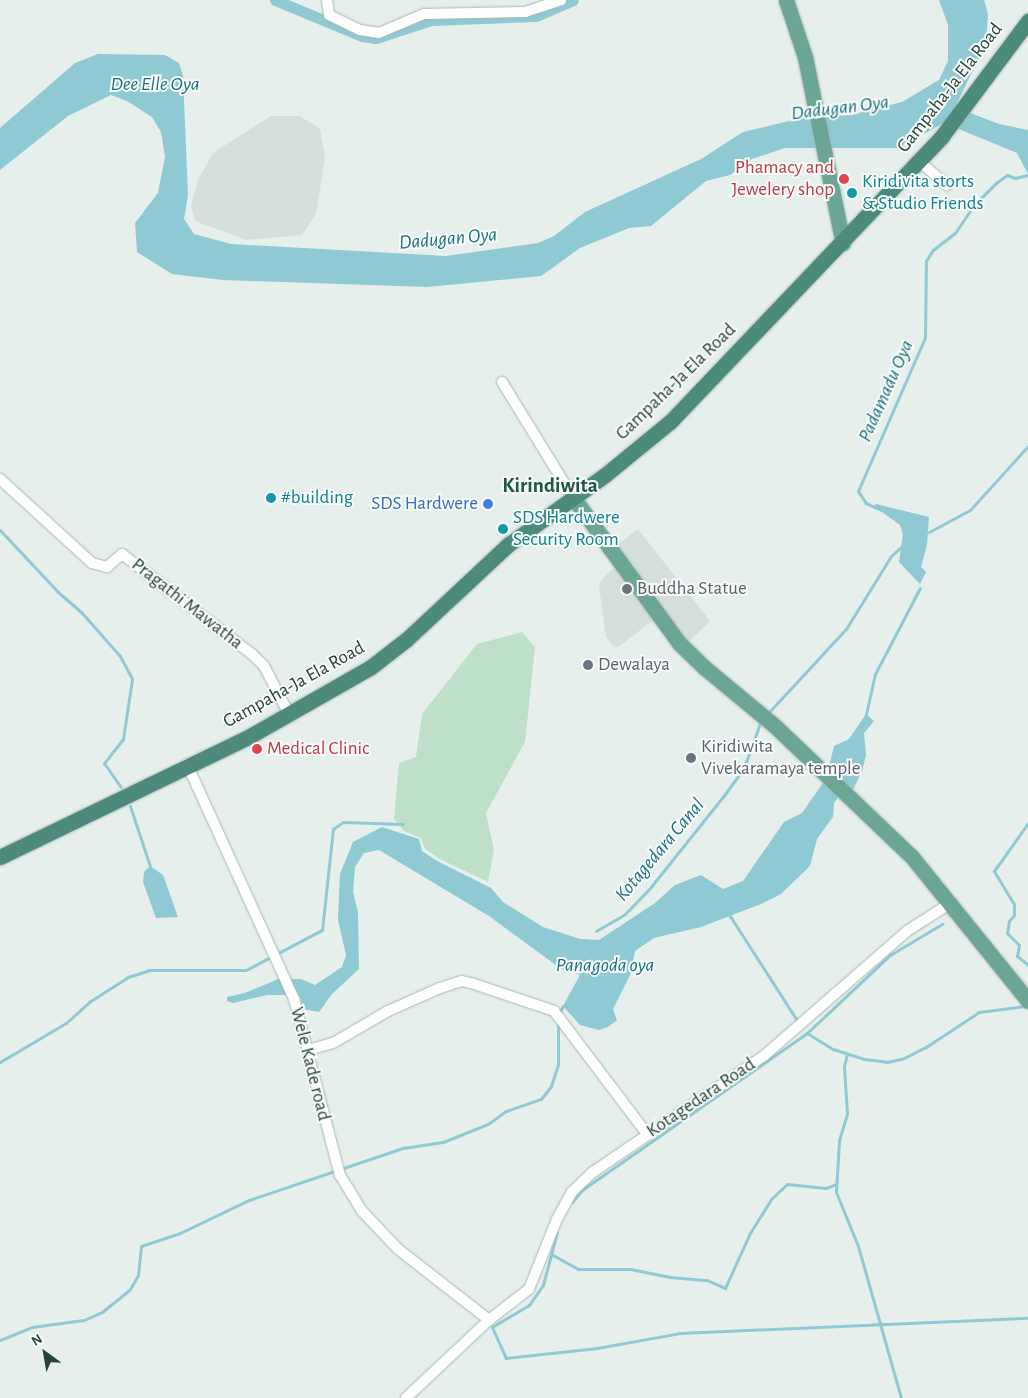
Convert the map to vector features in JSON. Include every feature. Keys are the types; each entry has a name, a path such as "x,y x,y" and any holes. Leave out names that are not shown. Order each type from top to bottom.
{"highway":[{"name":"Gampaha-Ja Ela Road","path":"0,858 289,714 374,665 407,639 510,544 657,434 843,243 947,130 1028,21"}],"main road":[{"path":"786,0 806,57 823,153 843,243"},
{"path":"572,496 679,643 820,769 912,858 951,903 1028,1001"}],"street":[{"path":"327,0 330,14 360,30 379,33 424,14 525,12 560,0"},
{"path":"918,161 947,186"},
{"path":"502,382 572,496"},
{"name":"Pragathi Mawatha","path":"0,479 92,563 106,568 122,554 253,655 264,666 289,714"},
{"name":"Wele Kade road","path":"187,764 247,901 294,999 337,1170 362,1211 398,1248 489,1320"},
{"name":"Kotagedara Road","path":"406,1398 489,1320 529,1289 557,1219 572,1192 593,1172 765,1054 907,931 951,903"},
{"path":"308,1050 333,1044 409,1001 462,981 554,1011 562,1019 574,1040 647,1134"}],"shaded area":[{"path":"271,116 300,116 320,129 325,158 316,214 302,235 246,240 195,221 191,205 198,180 213,153"},
{"path":"638,529 710,621 691,640 685,640 660,615 618,647 614,647 606,637 599,586 602,579 621,562 618,544"}],"green space":[{"path":"522,632 535,647 525,742 486,813 494,850 488,882 440,859 425,849 421,838 404,831 394,819 399,763 416,757 422,714 477,644"}],"water":[{"name":"Dee Elle Oya","path":"939,0 984,0 988,14 986,44 955,107 999,124 1028,130 1028,174 1017,153 944,123 898,148 785,148 752,159 730,175 706,181 651,226 629,228 580,248 541,276 427,287 223,280 172,274 137,252 135,223 158,193 165,157 161,132 152,117 127,101 111,95 68,116 0,170 0,128 75,63 98,54 165,55 179,63 183,75 188,195 184,219 194,234 231,244 446,256 538,243 554,236 585,212 701,159 743,132 810,116 851,115 902,102 939,80 948,61 948,25"},
{"path":"876,504 929,517 927,545 921,567 926,572 920,584 899,562 903,534 900,525 874,506"},
{"name":"Panagoda oya","path":"866,714 874,721 864,733 866,755 862,771 853,790 847,785 834,803 833,817 817,839 810,866 781,894 761,904 701,927 654,938 635,951 631,973 613,1009 617,1020 608,1027 599,1030 580,1025 563,1006 580,975 560,968 489,916 379,850 364,853 355,867 353,892 358,912 359,969 332,994 319,1012 302,1009 301,999 287,979 301,979 315,985 342,967 346,955 338,920 340,874 353,842 382,827 419,839 422,851 437,861 491,888 503,902 543,927 580,939 599,940 655,903 675,885 701,875 723,889 743,881 784,822 802,813 832,770 829,767 834,746 849,739"},
{"path":"150,866 163,875 178,917 156,918 143,882 144,872"},
{"path":"283,977 291,995 267,995 233,1003 227,1001 227,997 245,993"}],"waterway":[{"path":"275,0 362,36 376,38 431,20 536,16 573,0"},
{"name":"Padamadu Oya","path":"881,510 866,503 858,491 925,338 926,261 933,250 955,233 973,206 996,183 1007,175 1015,178 1028,175"},
{"path":"929,532 970,510 1028,446"},
{"path":"0,530 58,592 82,613 120,656 132,679 123,739 104,763 121,787"},
{"name":"Kotagedara Canal","path":"770,711 846,629 891,556 901,547"},
{"path":"866,714 875,674 920,588"},
{"name":"Kotagedara Canal","path":"596,931 624,915 650,888 725,794 744,768 760,723"},
{"path":"130,806 150,866"},
{"path":"0,1062 66,1023 89,1002 128,977 149,970 246,970 322,930 333,829 343,822 403,824"},
{"path":"1028,823 994,871 1014,904 1014,915 1009,921 1007,933 1019,945 1017,956 1028,965"},
{"path":"730,916 798,1022"},
{"path":"572,1202 582,1190 807,1033 890,955 942,924"},
{"path":"559,1013 563,1006"},
{"path":"807,1033 833,1049 864,1059 887,1062 904,1058 926,1047 979,1012 1025,1006"},
{"path":"0,1340 32,1327 84,1320 102,1312 130,1289 138,1275 141,1246 180,1233 249,1200 403,1148 443,1142 488,1124 506,1111 541,1099 551,1086 558,1064 558,1022"},
{"path":"847,1054 844,1066 847,1114 839,1141 836,1192 858,1246 901,1398"},
{"path":"551,1254 578,1269 630,1269 670,1277 707,1280 725,1288 750,1233 771,1199 787,1184 826,1188 836,1184"},
{"path":"557,1232 543,1285 529,1305 492,1327 506,1358 597,1348 680,1333 1028,1318"}],"place":[{"name":"Phamacy and Jewelery shop","path":"844,179"},
{"name":"Kiridivita storts & Studio Friends","path":"852,193"},
{"name":"#building","path":"271,498"},
{"name":"SDS Hardwere","path":"488,504"},
{"name":"SDS Hardwere Security Room","path":"503,529"},
{"name":"Buddha Statue","path":"627,589"},
{"name":"Dewalaya","path":"588,665"},
{"name":"Medical Clinic","path":"257,749"},
{"name":"Kiridiwita Vivekaramaya temple","path":"691,758"}],"district":[{"name":"Kirindiwita","path":"550,486"}],"water label":[{"name":"Dadugan Oya","path":"840,108"},
{"name":"Dadugan Oya","path":"448,239"}]}
